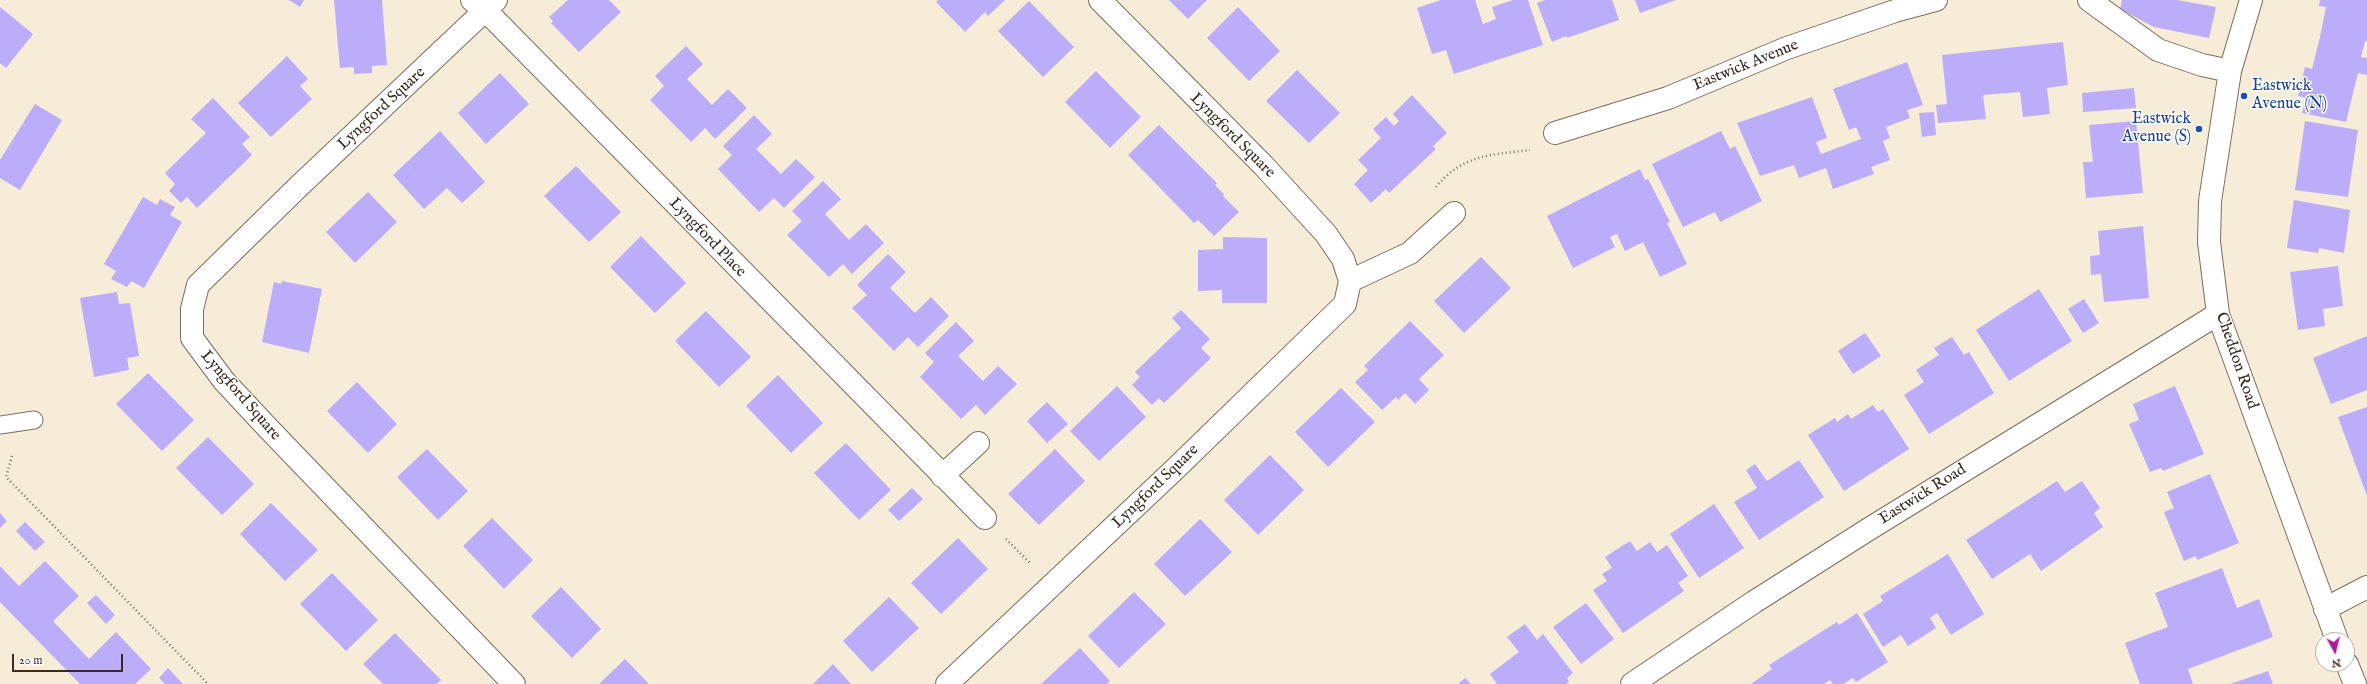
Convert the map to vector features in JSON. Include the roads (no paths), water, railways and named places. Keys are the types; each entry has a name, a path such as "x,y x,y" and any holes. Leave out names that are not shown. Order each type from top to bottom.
{"street":[{"name":"Lyngford Square","path":"948,684 1345,304 1350,281 1344,259 1326,234 1264,166 1100,0"},
{"name":"Eastwick Avenue","path":"1555,133 1668,98 1787,48 1895,11 1936,0"},
{"path":"2089,0 2158,50 2202,65 2230,71"},
{"name":"Cheddon Road","path":"2251,0 2230,71 2210,201 2209,242 2218,314 2334,632"},
{"name":"Lyngford Square","path":"484,4 198,285 192,309 192,338 224,381 261,421 514,684"},
{"name":"Lyngford Place","path":"484,4 942,476 985,518"},
{"path":"1350,281 1410,253 1451,217"},
{"name":"Eastwick Road","path":"1632,684 1754,602 1869,528 2218,314"},
{"path":"942,476 978,443"},
{"path":"2325,609 2367,587"},
{"path":"2350,672 2355,684"}],"lane":[{"path":"0,425 34,420"}],"place":[{"name":"Eastwick Avenue (N)","path":"2244,96"},
{"name":"Eastwick Avenue (S)","path":"2199,129"}]}
